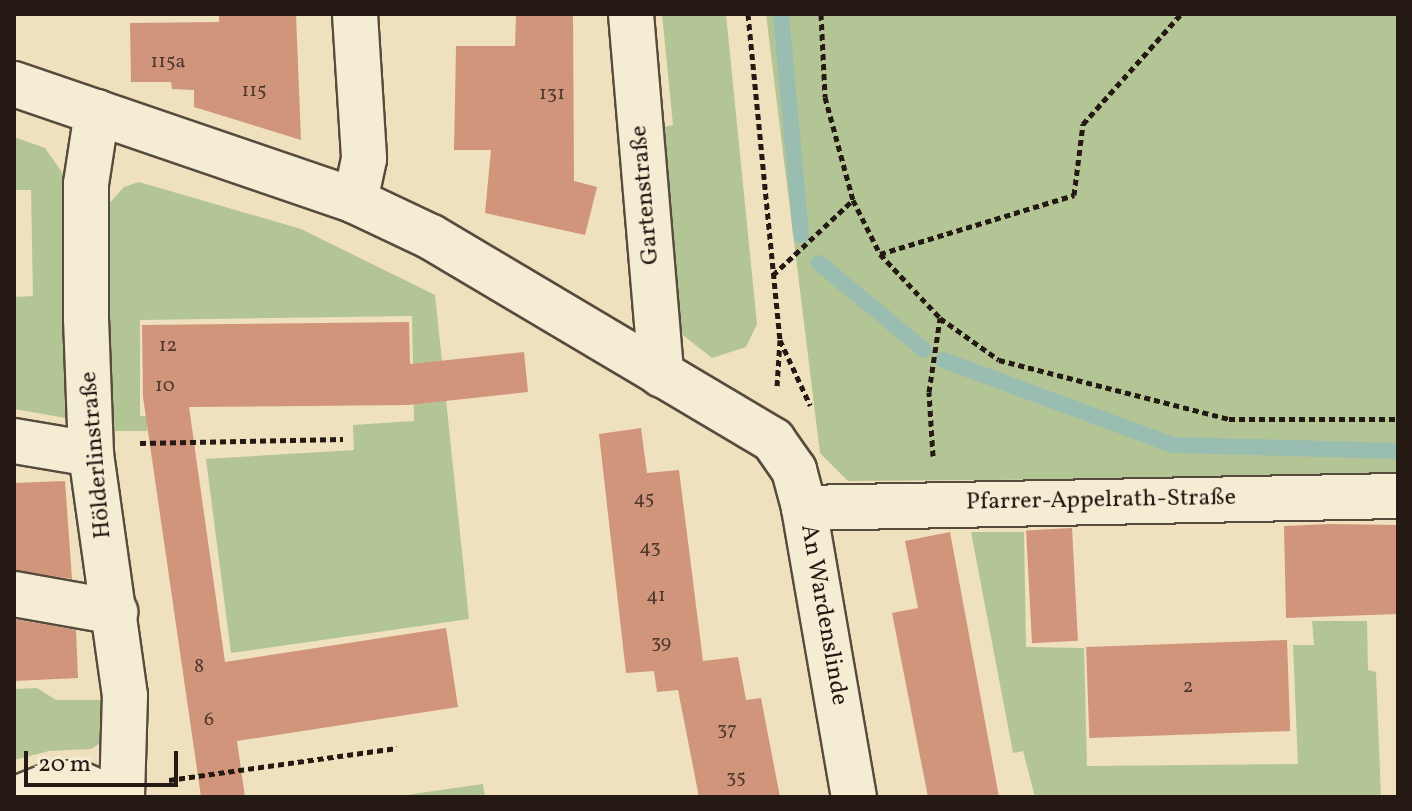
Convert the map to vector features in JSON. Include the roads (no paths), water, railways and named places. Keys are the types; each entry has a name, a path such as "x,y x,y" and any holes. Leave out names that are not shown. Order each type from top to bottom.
{"street":[{"path":"355,14 364,159 355,201"},
{"name":"Gartenstraße","path":"631,14 661,375"},
{"path":"14,84 355,201 431,237 661,375"},
{"name":"Hölderlinstraße","path":"97,112 86,184 91,449 125,695 119,793"},
{"name":"An Wardenslinde","path":"661,375 773,440 794,470 804,508 854,797"},
{"path":"14,441 91,449"},
{"name":"Pfarrer-Appelrath-Straße","path":"804,508 1398,496"},
{"path":"14,594 115,612"},
{"path":"21,797 56,783 78,783 119,793"}],"waterway":[{"path":"781,14 801,235"},
{"path":"819,263 924,350"},
{"path":"943,360 1173,445 1398,451"}]}
